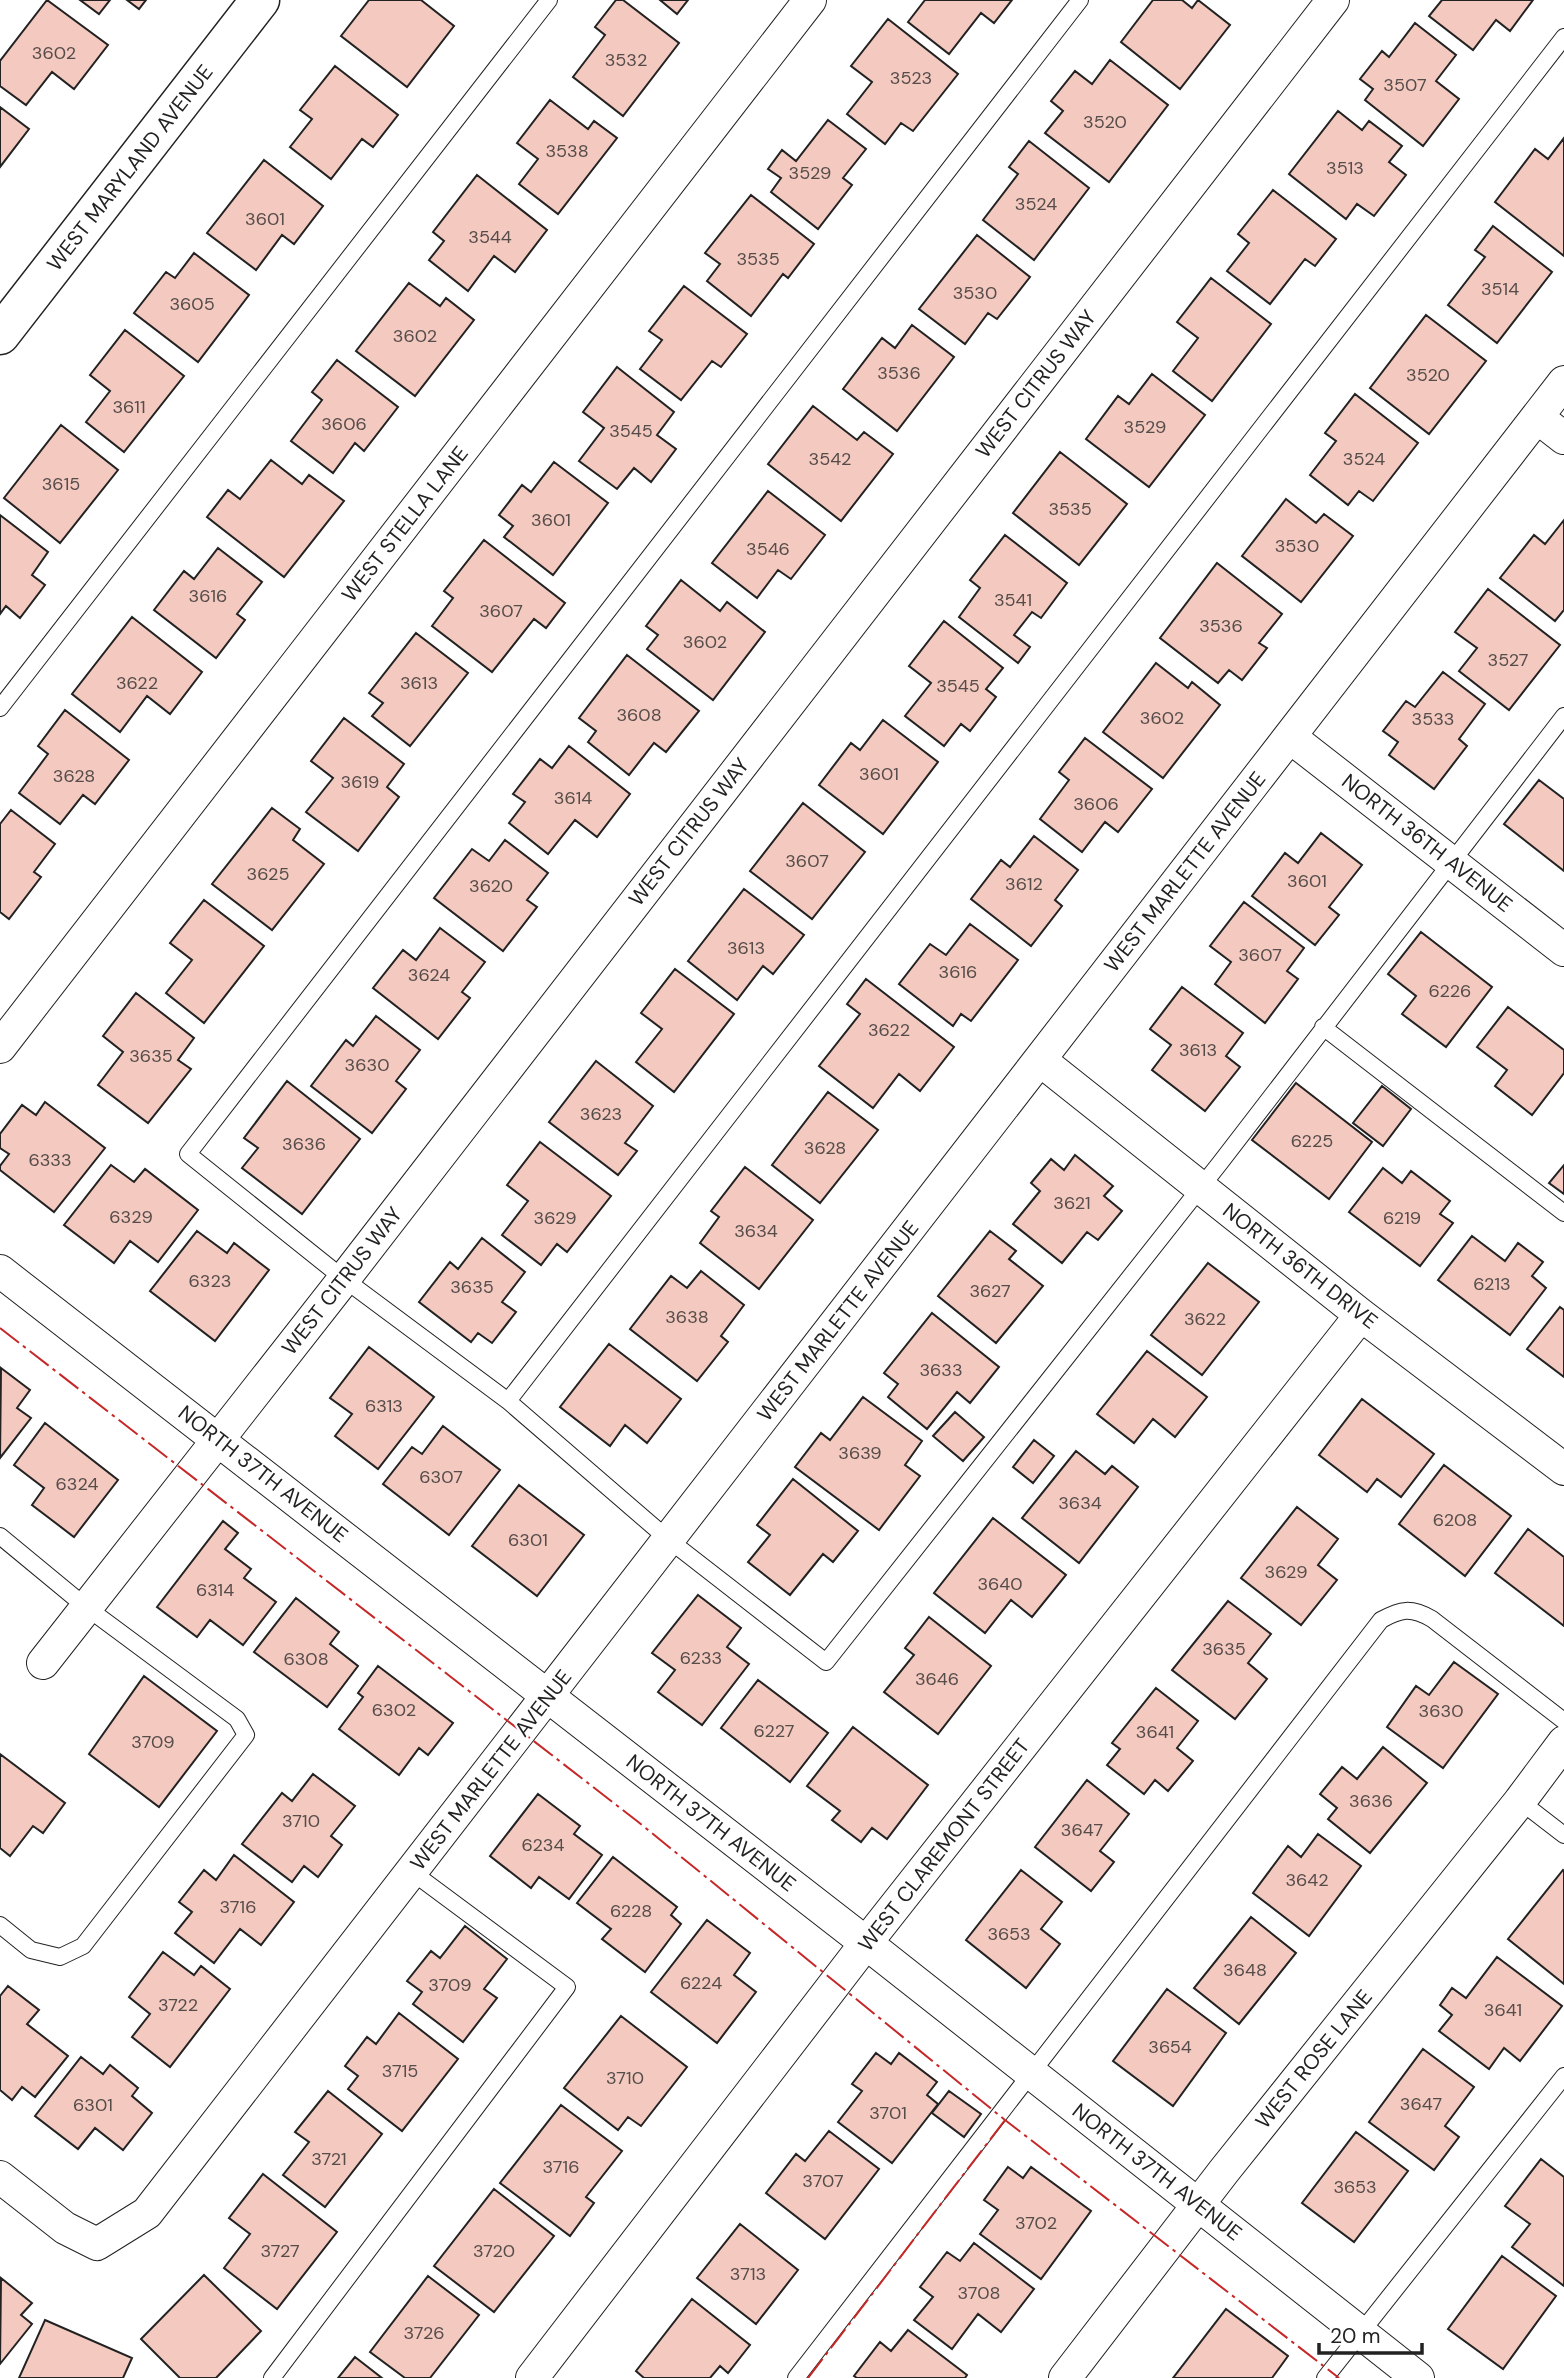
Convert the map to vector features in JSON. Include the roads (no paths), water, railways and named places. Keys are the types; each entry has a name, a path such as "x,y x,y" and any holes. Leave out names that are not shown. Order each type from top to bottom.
{"street":[{"name":"WEST MARYLAND AVENUE","path":"0,335 260,0"},
{"name":"WEST STELLA LANE","path":"0,1047 810,0"},
{"name":"WEST CITRUS WAY","path":"43,1663 344,1279 1334,0"},
{"name":"WEST MARLETTE AVENUE","path":"0,2177 65,2228 97,2244 147,2213 1564,382"},
{"path":"1537,417 1564,438"},
{"name":"NORTH 36TH AVENUE","path":"1290,737 1564,950"},
{"name":"NORTH 36TH DRIVE","path":"1040,1060 1361,1315 1564,1469"},
{"name":"NORTH 37TH AVENUE","path":"0,1271 866,1943 1418,2378"},
{"name":"WEST CLAREMONT STREET","path":"532,2378 866,1943 1361,1315"},
{"name":"WEST ROSE LANE","path":"1065,2378 1198,2205 1564,1742"}],"lane":[{"path":"0,709 549,0"},
{"path":"1080,0 188,1154 344,1279 508,1401 669,1540 826,1662 1201,1187 1564,716"},
{"path":"508,1401 1564,37"},
{"path":"1323,1027 1564,1213"},
{"path":"0,1536 86,1607 237,1719 246,1735 83,1946 61,1957 31,1951 0,1925"},
{"path":"796,2378 1381,1620 1400,1610 1421,1613 1564,1721"},
{"path":"1520,1801 1564,1835"},
{"path":"271,2378 567,1987 412,1872"},
{"path":"1325,2378 1564,2076"}]}
